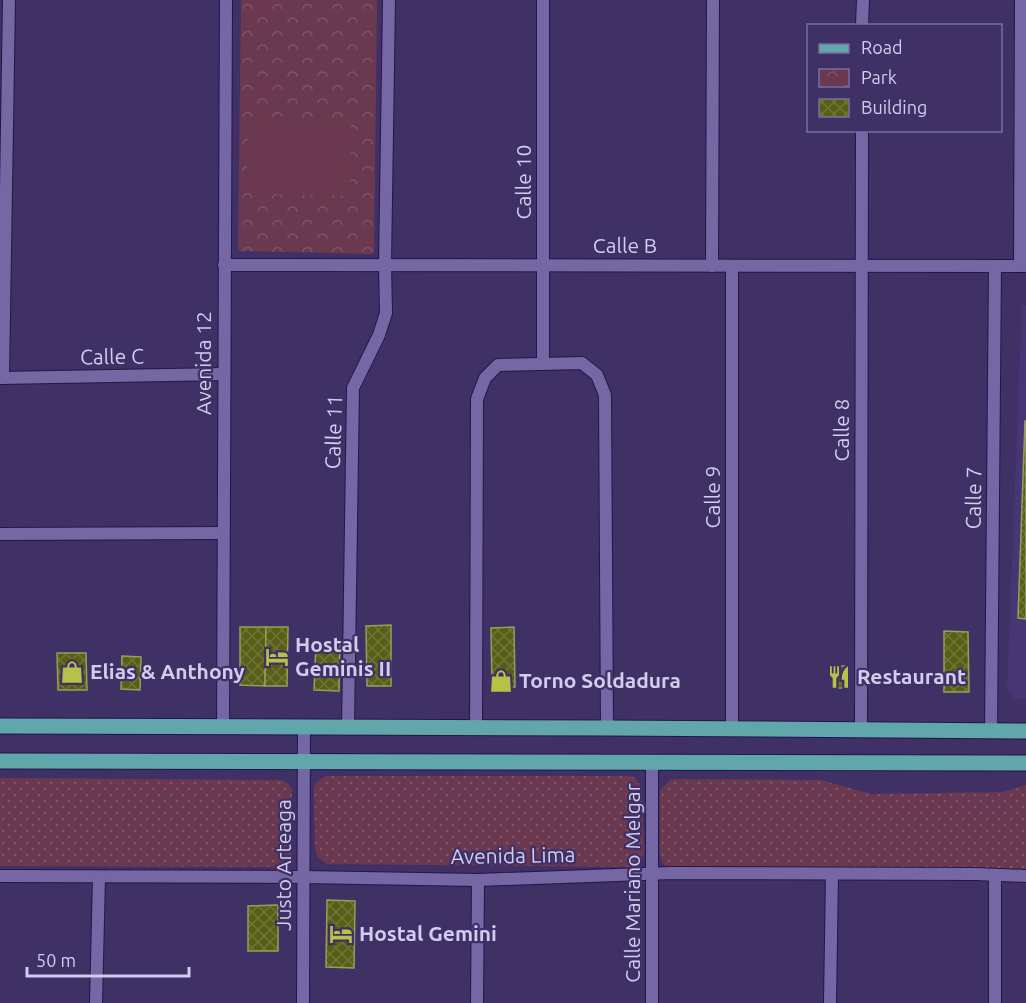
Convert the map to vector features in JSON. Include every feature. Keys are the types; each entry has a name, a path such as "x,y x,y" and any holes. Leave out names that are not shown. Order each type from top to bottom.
{"main road":[{"path":"0,726 1026,730"},
{"path":"0,761 1026,763"}],"street":[{"path":"2,378 9,0"},
{"name":"Avenida 12","path":"223,727 226,0"},
{"name":"Calle 11","path":"348,728 353,388 380,335 386,314 389,0"},
{"name":"Calle 10","path":"543,0 543,364"},
{"path":"712,266 714,0"},
{"path":"862,0 862,24"},
{"path":"1021,0 1023,266"},
{"name":"Calle 8","path":"861,730 862,132"},
{"name":"Calle B","path":"225,265 1023,266"},
{"name":"Calle 9","path":"732,266 732,728"},
{"name":"Calle 7","path":"991,731 995,266"},
{"path":"476,728 477,399 485,378 498,364 582,363 597,375 605,395 607,728"},
{"name":"Calle C","path":"2,378 224,374"},
{"path":"0,534 223,533"},
{"name":"Justo Arteaga","path":"303,1003 304,728"},
{"name":"Calle Mariano Melgar","path":"652,763 652,1003"},
{"name":"Avenida Lima","path":"0,876 478,879 652,873 1026,876"},
{"path":"830,1003 832,874"},
{"path":"995,875 995,1003"},
{"path":"96,1003 99,877"},
{"path":"477,1003 478,879"}],"shaded area":[{"path":"1022,305 1026,305 1026,699 1015,699 1007,690"}],"green space":[{"path":"241,0 377,0 374,254 238,251"},
{"path":"248,122 351,126 349,196 246,193"},
{"path":"326,776 634,777 642,787 644,855 639,864 632,867 326,864 317,856 315,849 314,787"},
{"path":"0,778 283,780 292,790 291,857 286,864 279,867 0,866"},
{"path":"671,779 820,780 872,794 1002,792 1026,785 1026,871 667,868 660,856 660,790"}],"building":[{"path":"1026,421 1026,619 1018,618"},
{"path":"391,625 391,686 367,686 366,626"},
{"path":"240,627 266,627 265,686 240,685"},
{"name":"Hostal Geminis II","path":"266,627 288,627 287,686 265,686"},
{"path":"514,627 515,687 492,687 491,628"},
{"path":"944,631 968,632 969,692 944,692"},
{"path":"316,642 340,642 339,691 314,690"},
{"name":"Elias & Anthony","path":"57,653 86,653 87,690 58,690"},
{"path":"122,656 141,657 140,690 121,689"},
{"name":"Restaurant","path":"831,666 846,666 847,688 832,688"},
{"name":"Hostal Gemini","path":"327,900 355,901 354,968 326,967"},
{"path":"278,905 278,951 248,951 248,906"}],"place":[{"name":"Hostal Geminis II","path":"277,657"},
{"name":"Elias & Anthony","path":"72,672"},
{"name":"Restaurant","path":"839,677"},
{"name":"Torno Soldadura","path":"501,681"},
{"name":"Hostal Gemini","path":"341,934"}]}
